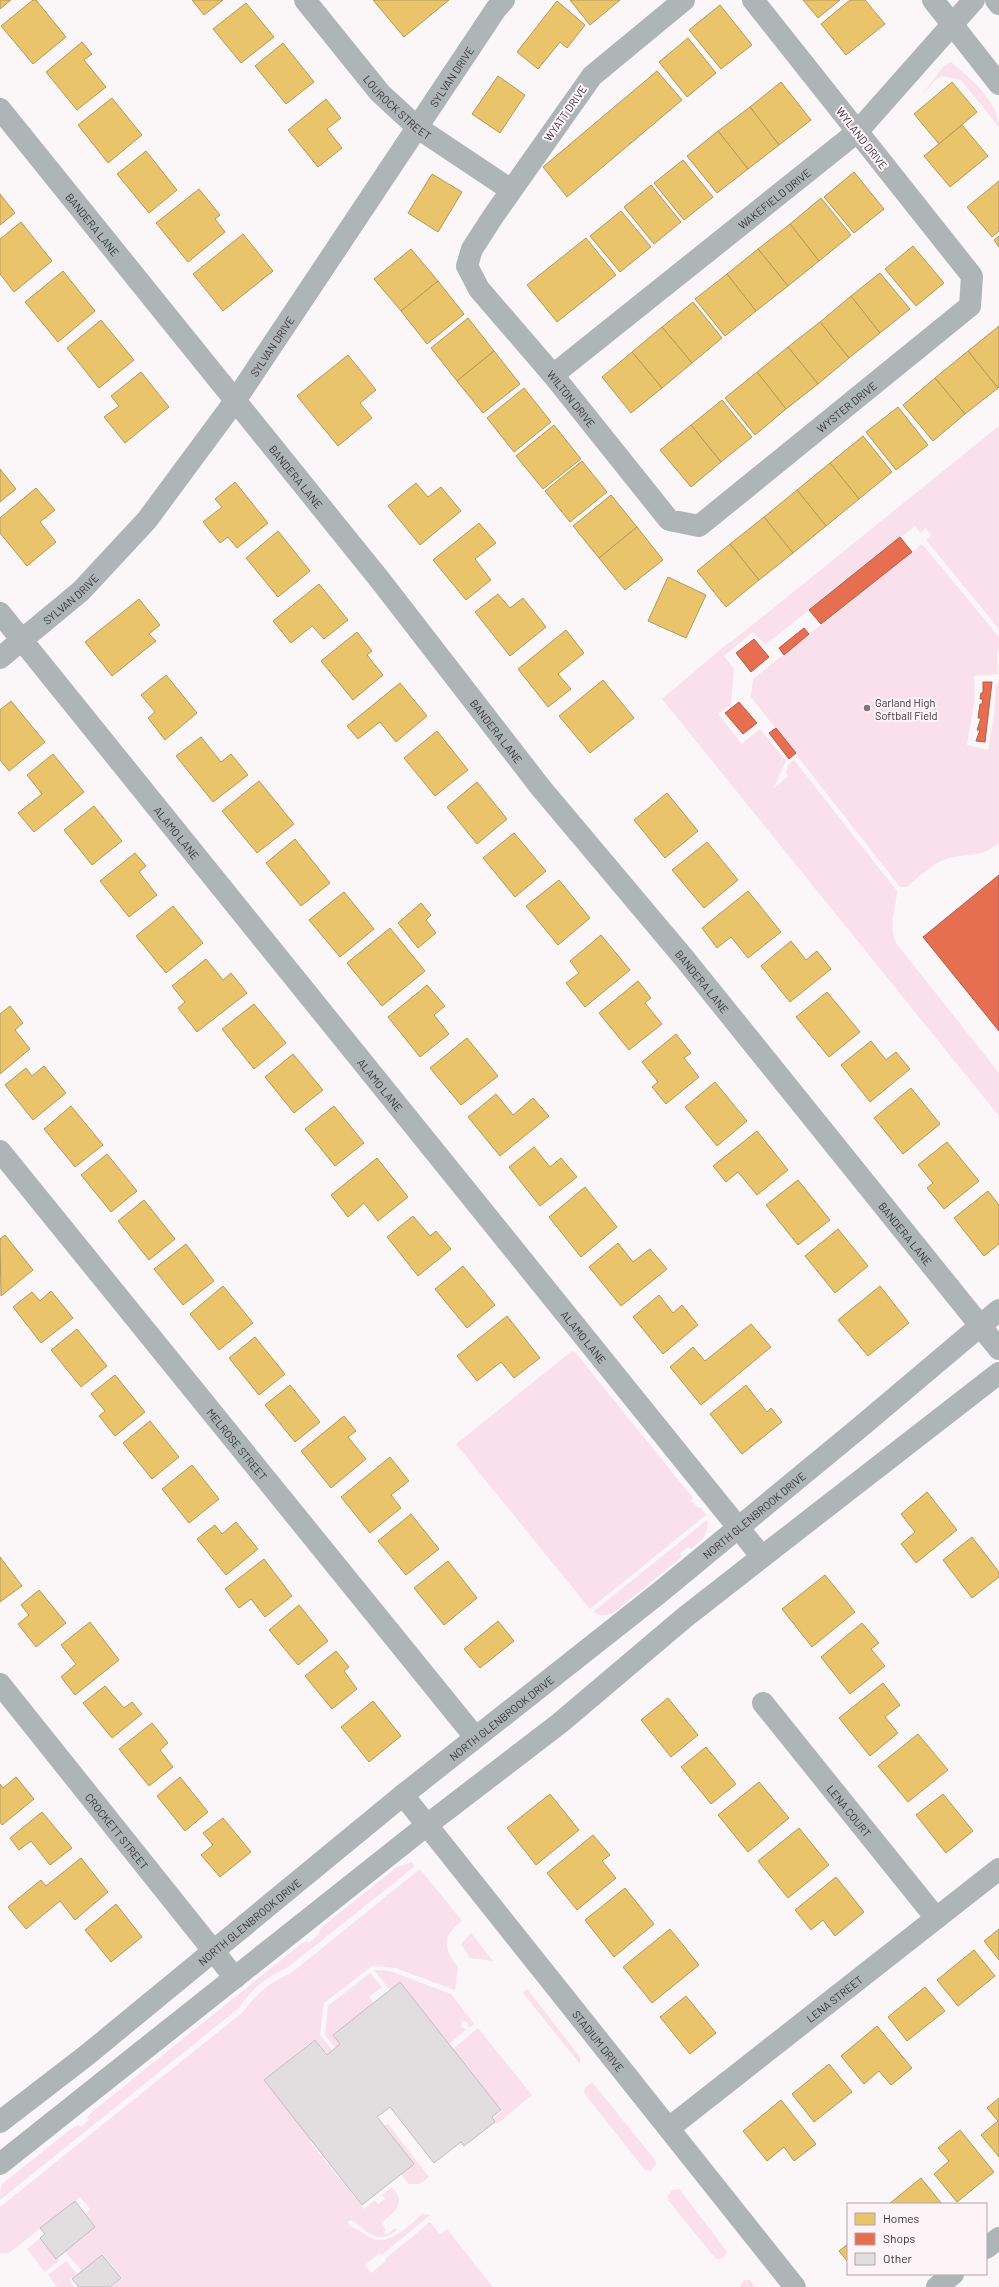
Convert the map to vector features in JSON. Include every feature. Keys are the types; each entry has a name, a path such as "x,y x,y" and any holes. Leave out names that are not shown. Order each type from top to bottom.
{"main road":[{"path":"932,0 999,84"},
{"path":"996,0 999,4"},
{"name":"NORTH GLENBROOK DRIVE","path":"0,2122 87,2055 475,1737 739,1528 999,1310"},
{"path":"0,2164 426,1825 560,1723 684,1618 999,1372"}],"street":[{"name":"LOUROCK STREET","path":"305,0 380,93 418,128 511,190"},
{"name":"SYLVAN DRIVE","path":"0,658 81,591 147,520 235,401 496,9 504,0"},
{"name":"WYATT DRIVE","path":"472,249 511,190 592,76 684,0"},
{"name":"WYLAND DRIVE","path":"753,0 972,276"},
{"name":"WAKEFIELD DRIVE","path":"553,376 858,132 974,0"},
{"name":"BANDERA LANE","path":"0,109 380,580 541,788 684,958 999,1349"},
{"name":"WILTON DRIVE","path":"472,249 467,266 479,289 553,376 669,520 699,526"},
{"name":"WYSTER DRIVE","path":"699,526 970,306 972,276"},
{"name":"ALAMO LANE","path":"0,613 762,1557"},
{"name":"MELROSE STREET","path":"0,1151 475,1737"},
{"name":"CROCKETT STREET","path":"0,1684 235,1978"},
{"name":"LENA COURT","path":"763,1703 936,1918"},
{"name":"STADIUM DRIVE","path":"403,1795 795,2287"},
{"name":"LENA STREET","path":"669,2128 999,1870"},
{"path":"987,2247 999,2238"},
{"path":"937,2287 952,2275"}],"shaded area":[{"path":"951,62 989,99 998,118 999,127 961,80 942,76 935,80 920,97 944,66"},
{"path":"999,426 999,629 926,540 931,535 926,528 920,533 915,526 765,645 753,632 724,656 734,669 731,704 718,714 742,744 760,729 786,761 773,789 788,776 786,773 788,765 794,760 897,891 893,923 896,943 999,1073 999,1116 662,699 727,644"},
{"name":"Garland High Softball Field","path":"922,544 999,637 999,651 997,653 998,674 974,676 975,698 967,745 988,750 994,716 996,684 999,683 999,843 979,854 954,857 941,861 925,871 907,887 900,887 751,697 753,679"},
{"path":"572,1351 575,1352 693,1498 691,1500 698,1508 700,1507 706,1515 590,1609 456,1444"},
{"path":"707,1520 708,1525 706,1533 701,1540 691,1549 688,1547 680,1553 682,1556 678,1560 613,1613 602,1616 593,1612"},
{"path":"412,1862 414,1867 287,1968 260,1984 239,2008 0,2200 1,2185 68,2131 78,2125 81,2127 89,2120 87,2118 92,2112 301,1944 307,1941 309,1943 320,1933 319,1931 323,1926 397,1867"},
{"path":"420,1869 462,1921 451,1932 447,1942 449,1954 458,1967 455,1990 395,1968 372,1966 324,2003 320,2035 333,2051 328,2055 315,2039 265,2079 314,2139 310,2142 364,2209 375,2200 378,2204 385,2199 382,2195 392,2187 396,2193 399,2203 395,2211 381,2223 386,2230 384,2232 386,2235 395,2228 397,2230 390,2235 378,2237 367,2232 351,2220 348,2222 350,2226 371,2238 378,2240 399,2234 422,2214 430,2215 382,2255 380,2253 365,2265 371,2273 386,2261 385,2259 430,2222 440,2234 447,2229 493,2287 111,2287 122,2278 103,2254 82,2271 65,2252 95,2227 85,2214 90,2209 80,2197 9,2253 0,2253 0,2207 243,2012 252,2000 270,1984 290,1974"},
{"path":"471,1933 493,1961 470,1958 461,1944"},
{"path":"374,1970 390,1971 451,1994 474,2024 469,2028 467,2022 462,2021 461,2026 466,2030 449,2044 400,1982 390,1990"},
{"path":"370,1973 382,1987 369,1997 374,2003 334,2034 341,2044 336,2049 325,2035 328,2006"},
{"path":"527,1989 580,2057 580,2064 523,1993"},
{"path":"478,2028 532,2095 497,2124 493,2119 502,2111 453,2049"},
{"path":"592,2082 655,2160 656,2164 651,2171 645,2170 584,2093 585,2088"},
{"path":"388,2124 429,2177 420,2184 409,2184 401,2174 414,2164 384,2126"},
{"path":"679,2189 726,2250 726,2255 721,2259 717,2259 711,2253 668,2200 668,2196 672,2190"},
{"path":"40,2238 59,2261 45,2272 27,2249"},
{"path":"66,2261 77,2274 70,2280 74,2287 57,2287 48,2275"},
{"path":"744,2280 750,2280 755,2287 740,2287"}],"building: Homes":[{"path":"0,0 11,0 0,9"},
{"path":"33,0 36,0 66,37 33,64 1,26"},
{"path":"192,0 223,0 204,15"},
{"path":"373,0 449,0 404,37"},
{"path":"570,0 620,0 590,25"},
{"path":"803,0 840,0 818,18"},
{"path":"850,0 865,0 885,24 846,55 821,24"},
{"path":"557,1 585,25 567,48 560,42 538,69 517,52"},
{"path":"246,3 274,37 241,63 213,29"},
{"path":"720,5 752,45 721,69 689,30"},
{"path":"688,38 716,73 687,97 659,62"},
{"path":"82,42 92,54 84,60 106,87 77,110 46,72"},
{"path":"283,43 314,82 286,104 255,66"},
{"path":"657,71 682,100 567,197 543,167"},
{"path":"498,76 525,95 500,133 472,114"},
{"path":"781,82 811,120 779,145 750,107"},
{"path":"952,82 977,112 939,144 914,114"},
{"path":"112,98 142,135 108,163 78,125"},
{"path":"326,99 341,118 327,129 342,148 318,167 288,130"},
{"path":"750,107 779,145 748,169 718,131"},
{"path":"962,125 988,156 950,187 924,156"},
{"path":"718,131 748,169 717,193 687,156"},
{"path":"146,151 177,190 149,213 117,174"},
{"path":"683,160 713,197 684,220 654,183"},
{"path":"854,172 884,209 854,233 824,197"},
{"path":"432,174 462,192 438,232 408,213"},
{"path":"999,181 999,231 992,237 967,207"},
{"path":"651,185 681,222 654,244 624,207"},
{"path":"199,189 220,215 215,219 225,232 188,262 156,223"},
{"path":"0,194 15,213 0,225"},
{"path":"821,198 851,235 819,261 790,224"},
{"path":"621,211 651,247 620,272 590,236"},
{"path":"21,222 52,261 14,292 0,274 0,239"},
{"path":"790,224 819,261 788,286 758,249"},
{"path":"243,234 273,271 223,311 193,274"},
{"path":"999,236 999,247 994,240"},
{"path":"586,238 616,275 557,322 527,285"},
{"path":"913,246 944,283 916,306 885,269"},
{"path":"411,249 438,281 401,311 374,279"},
{"path":"758,249 788,286 756,311 727,274"},
{"path":"63,271 95,311 58,342 25,302"},
{"path":"880,273 910,309 880,333 851,296"},
{"path":"727,274 756,311 725,336 695,299"},
{"path":"438,281 464,314 427,344 401,311"},
{"path":"851,296 880,333 849,358 820,322"},
{"path":"693,302 722,338 692,363 662,327"},
{"path":"468,318 494,351 457,381 431,348"},
{"path":"101,320 134,360 99,388 67,348"},
{"path":"820,322 849,358 818,384 788,347"},
{"path":"999,326 999,387 998,388 968,351"},
{"path":"662,327 692,363 662,388 632,352"},
{"path":"788,347 818,384 786,409 757,372"},
{"path":"494,351 520,384 483,413 457,381"},
{"path":"968,351 998,388 965,414 935,378"},
{"path":"632,352 662,388 631,413 602,377"},
{"path":"348,355 376,390 360,403 372,418 338,446 297,396"},
{"path":"141,372 169,407 125,443 104,417 119,406 111,396"},
{"path":"757,372 786,409 755,435 725,398"},
{"path":"935,378 965,414 933,441 903,405"},
{"path":"524,388 551,422 514,452 487,418"},
{"path":"722,400 752,437 721,462 691,425"},
{"path":"898,407 928,445 896,470 866,432"},
{"path":"554,425 581,459 543,489 516,456"},
{"path":"691,425 721,462 691,487 660,450"},
{"path":"863,436 892,472 859,499 830,463"},
{"path":"582,461 607,492 570,522 545,491"},
{"path":"830,463 859,499 826,526 797,490"},
{"path":"0,469 16,489 0,502"},
{"path":"235,482 268,523 237,548 228,537 220,543 203,522 222,507 215,499"},
{"path":"416,483 428,497 441,487 461,511 420,545 388,506"},
{"path":"36,488 55,510 40,522 56,542 27,566 0,533 0,518"},
{"path":"797,490 826,526 793,553 764,517"},
{"path":"611,495 637,527 599,558 573,526"},
{"path":"764,517 793,553 759,580 730,544"},
{"path":"479,523 496,543 475,559 491,580 466,600 433,560"},
{"path":"637,527 663,560 625,590 599,558"},
{"path":"278,531 310,571 278,597 246,558"},
{"path":"730,544 759,580 726,607 697,571"},
{"path":"668,577 706,595 686,638 648,621"},
{"path":"319,584 348,620 324,639 312,626 291,643 273,621"},
{"path":"498,594 510,608 523,598 546,627 510,656 475,612"},
{"path":"139,599 160,625 149,634 156,641 112,676 85,642"},
{"path":"566,630 584,653 558,674 571,689 548,707 518,669"},
{"path":"357,632 372,651 367,655 383,675 353,700 321,661"},
{"path":"166,675 197,713 165,740 148,718 155,712 141,695"},
{"path":"603,680 634,718 590,753 559,716"},
{"path":"400,683 427,716 396,742 380,722 358,739 347,726"},
{"path":"11,701 45,742 9,771 0,760 0,710"},
{"path":"437,731 468,770 435,796 404,758"},
{"path":"201,737 221,762 231,754 248,775 213,802 176,756"},
{"path":"53,754 84,792 34,832 18,813 42,794 27,775"},
{"path":"259,781 294,824 257,853 222,811"},
{"path":"477,782 507,819 477,844 447,807"},
{"path":"667,793 698,831 665,858 634,820"},
{"path":"94,806 122,841 92,865 64,830"},
{"path":"514,833 546,871 515,897 483,858"},
{"path":"295,839 330,883 301,906 266,863"},
{"path":"707,842 738,880 704,908 672,870"},
{"path":"135,853 146,866 139,872 157,895 129,917 100,881"},
{"path":"559,880 590,918 558,945 526,906"},
{"path":"748,891 781,932 748,958 731,937 717,948 702,928"},
{"path":"344,892 374,929 340,957 309,920"},
{"path":"421,903 431,915 426,920 436,933 418,948 398,923"},
{"path":"173,906 203,943 166,973 136,936"},
{"path":"390,928 425,971 382,1006 347,963"},
{"path":"601,935 630,970 585,1007 566,983 579,973 570,961"},
{"path":"791,941 806,960 817,951 831,969 790,1002 761,966"},
{"path":"206,959 223,980 231,973 247,993 197,1032 178,1008 185,1002 172,986"},
{"path":"638,981 651,998 645,1003 662,1024 629,1050 599,1013"},
{"path":"427,985 445,1006 434,1015 449,1034 420,1057 388,1017"},
{"path":"827,992 860,1032 829,1057 796,1017"},
{"path":"254,1004 286,1043 254,1069 222,1029"},
{"path":"10,1006 23,1023 15,1030 30,1049 0,1074 0,1014"},
{"path":"676,1034 691,1053 684,1058 699,1077 666,1104 652,1087 658,1082 642,1062"},
{"path":"467,1038 498,1076 461,1105 430,1068"},
{"path":"871,1041 886,1060 896,1052 910,1069 870,1102 841,1065"},
{"path":"293,1054 323,1090 294,1113 265,1077"},
{"path":"44,1066 66,1093 33,1120 5,1085 26,1068 32,1076"},
{"path":"715,1082 747,1121 717,1146 685,1107"},
{"path":"911,1088 940,1124 903,1154 874,1118"},
{"path":"496,1094 513,1115 533,1098 549,1116 500,1156 468,1117"},
{"path":"71,1106 103,1145 75,1167 44,1129"},
{"path":"334,1106 364,1143 335,1166 305,1129"},
{"path":"757,1131 788,1170 757,1195 738,1172 726,1182 713,1166"},
{"path":"947,1142 979,1181 944,1209 927,1188 933,1183 918,1165"},
{"path":"534,1147 550,1167 561,1158 577,1177 540,1206 509,1167"},
{"path":"107,1154 137,1191 111,1212 81,1175"},
{"path":"377,1158 408,1197 378,1221 364,1203 348,1217 331,1195"},
{"path":"798,1180 830,1220 798,1245 766,1205"},
{"path":"585,1187 617,1227 581,1257 549,1217"},
{"path":"988,1191 999,1205 999,1244 984,1256 954,1218"},
{"path":"144,1200 175,1239 149,1260 118,1221"},
{"path":"413,1216 430,1236 436,1231 451,1249 418,1276 387,1237"},
{"path":"838,1229 868,1266 835,1293 805,1256"},
{"path":"5,1235 33,1270 1,1296 0,1239"},
{"path":"618,1243 633,1262 650,1249 667,1269 621,1306 589,1267"},
{"path":"186,1244 214,1281 183,1305 154,1269"},
{"path":"463,1266 495,1305 467,1328 435,1289"},
{"path":"223,1286 253,1323 219,1350 190,1314"},
{"path":"880,1286 909,1323 868,1356 838,1320"},
{"path":"51,1291 73,1318 41,1343 13,1307 32,1292 40,1301"},
{"path":"659,1295 673,1313 682,1305 698,1325 663,1354 633,1317"},
{"path":"507,1316 540,1358 514,1378 501,1362 477,1381 457,1356"},
{"path":"751,1324 771,1347 701,1405 670,1367 693,1347 705,1361"},
{"path":"77,1329 107,1366 81,1387 51,1350"},
{"path":"255,1337 285,1374 259,1395 229,1358"},
{"path":"115,1375 145,1412 115,1436 99,1416 105,1411 91,1394"},
{"path":"290,1385 320,1422 295,1442 265,1405"},
{"path":"746,1385 767,1412 771,1408 782,1422 742,1454 710,1414"},
{"path":"344,1416 356,1431 348,1437 366,1459 331,1488 301,1451"},
{"path":"150,1421 179,1457 152,1479 123,1443"},
{"path":"390,1457 409,1481 391,1495 401,1508 370,1533 341,1497"},
{"path":"192,1465 219,1499 189,1523 162,1489"},
{"path":"927,1492 957,1530 916,1563 901,1544 915,1532 901,1514"},
{"path":"411,1514 439,1549 406,1575 378,1541"},
{"path":"236,1522 258,1549 226,1575 197,1539 215,1525 222,1534"},
{"path":"972,1537 999,1572 999,1577 972,1598 943,1560"},
{"path":"0,1557 22,1586 0,1602"},
{"path":"264,1559 292,1596 265,1617 251,1599 239,1608 225,1589"},
{"path":"448,1561 477,1598 444,1625 414,1588"},
{"path":"825,1575 855,1612 812,1647 782,1609"},
{"path":"39,1590 66,1623 36,1647 18,1624 29,1615 21,1605"},
{"path":"299,1605 328,1641 298,1665 269,1630"},
{"path":"498,1621 514,1641 480,1668 464,1649"},
{"path":"90,1622 119,1660 75,1695 61,1677 76,1664 61,1645"},
{"path":"862,1623 879,1643 871,1649 885,1666 850,1694 821,1657"},
{"path":"336,1651 349,1667 344,1671 357,1689 332,1709 305,1676"},
{"path":"883,1683 900,1705 885,1717 898,1733 870,1756 839,1718"},
{"path":"105,1686 124,1708 132,1702 142,1714 112,1738 83,1703"},
{"path":"668,1698 698,1735 671,1757 641,1720"},
{"path":"373,1701 401,1736 369,1762 341,1727"},
{"path":"152,1723 168,1743 160,1750 173,1767 149,1786 119,1749"},
{"path":"918,1734 948,1770 908,1802 878,1766"},
{"path":"706,1747 736,1784 711,1804 681,1767"},
{"path":"16,1777 34,1799 2,1825 0,1822 0,1784 3,1788"},
{"path":"180,1777 208,1812 185,1831 157,1796"},
{"path":"759,1782 789,1818 748,1852 718,1815"},
{"path":"550,1794 579,1830 536,1865 507,1828"},
{"path":"943,1794 973,1831 946,1853 916,1815"},
{"path":"42,1812 72,1848 50,1865 31,1841 19,1850 10,1838"},
{"path":"223,1818 251,1852 220,1877 201,1855 213,1845 203,1833"},
{"path":"799,1828 829,1865 788,1898 758,1861"},
{"path":"593,1835 610,1855 602,1861 616,1878 577,1910 547,1873"},
{"path":"81,1858 108,1892 75,1920 60,1901 26,1929 8,1907 41,1880 46,1886"},
{"path":"836,1877 864,1912 835,1936 823,1920 811,1930 795,1910"},
{"path":"625,1888 654,1924 614,1957 585,1920"},
{"path":"116,1904 142,1937 111,1962 85,1930"},
{"path":"670,1929 699,1965 652,2003 623,1967"},
{"path":"999,1929 999,1960 984,1941"},
{"path":"974,1950 995,1976 958,2006 937,1980"},
{"path":"925,1987 945,2011 907,2041 888,2017"},
{"path":"686,1996 716,2033 690,2054 660,2017"},
{"path":"877,2026 912,2068 891,2085 879,2071 864,2084 841,2056"},
{"path":"829,2064 852,2092 814,2122 792,2094"},
{"path":"999,2098 999,2157 981,2135 998,2121 987,2108"},
{"path":"781,2100 816,2144 794,2161 784,2147 767,2161 743,2131"},
{"path":"960,2130 994,2172 957,2202 934,2174 949,2161 938,2148"},
{"path":"921,2178 941,2203 890,2203"},
{"path":"847,2245 847,2261 839,2251"}],"building: Shops":[{"path":"900,537 912,552 821,624 809,610"},
{"path":"804,628 809,634 784,655 779,648"},
{"path":"754,639 769,657 751,672 736,653"},
{"path":"983,682 992,682 985,742 976,741 980,730 977,730 981,718 978,718 980,704 982,704 983,699 980,699 981,693 983,693"},
{"path":"739,702 757,723 743,734 725,713"},
{"path":"776,728 796,753 789,759 769,733"},
{"path":"999,875 999,1031 923,937"}],"building: Other":[{"path":"400,1982 501,2110 492,2117 495,2122 464,2146 461,2142 434,2163 390,2107 377,2117 414,2164 362,2205 264,2080 315,2040 327,2055 340,2044 333,2035"},
{"path":"75,2201 95,2227 56,2259 40,2238 45,2234 40,2228"},
{"path":"102,2255 121,2278 110,2287 79,2287 72,2279"}],"place":[{"name":"Garland High Softball Field","path":"867,708"}]}
